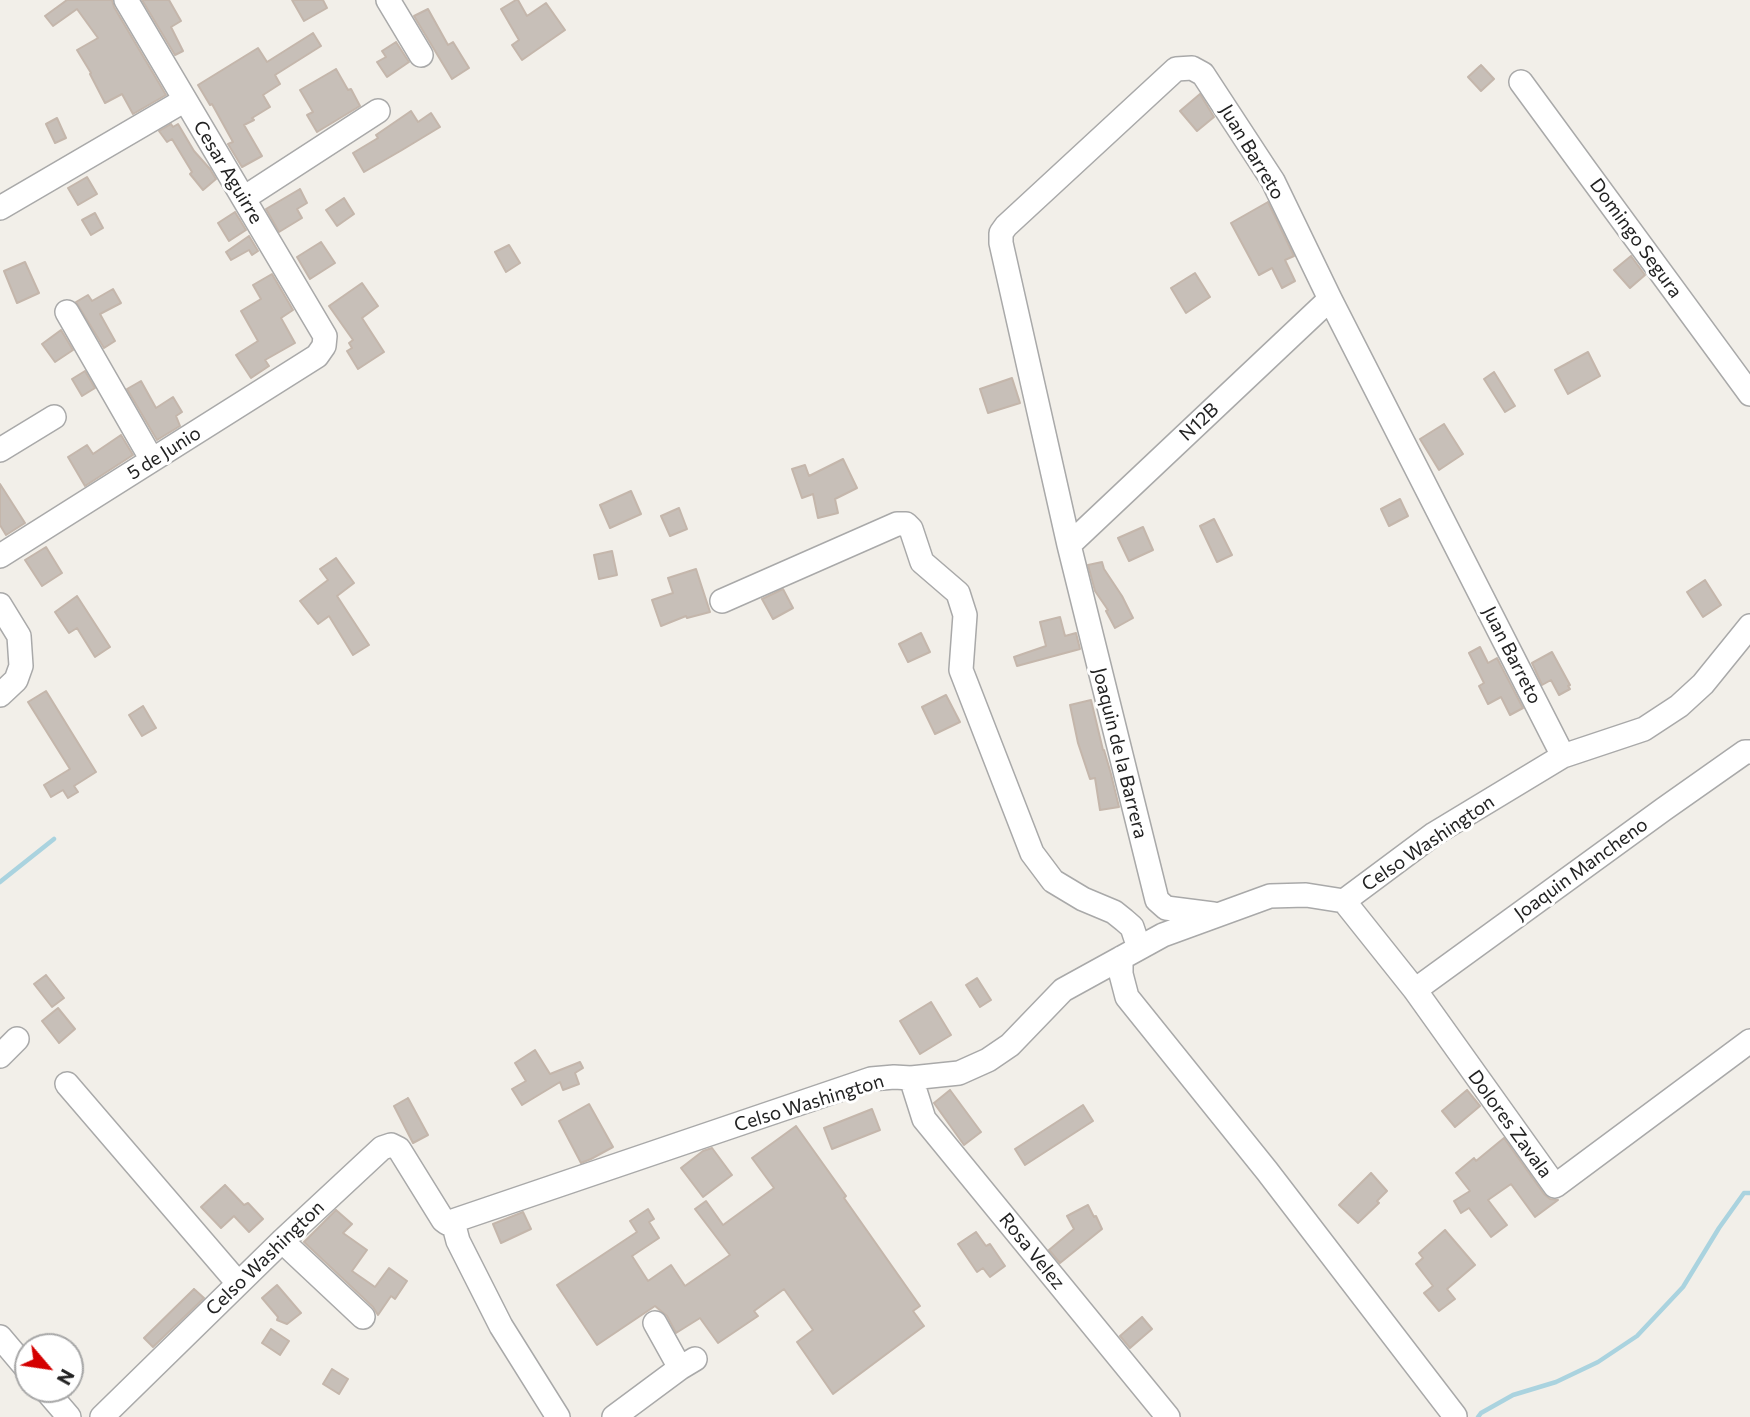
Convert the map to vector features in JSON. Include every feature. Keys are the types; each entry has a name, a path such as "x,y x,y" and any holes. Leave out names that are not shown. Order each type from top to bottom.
{"street":[{"name":"Cesar Aguirre","path":"126,0 325,336 324,346"},
{"path":"388,0 421,55"},
{"name":"Juan Barreto","path":"1069,545 1001,243 1001,233 1176,69 1192,68 1203,74 1273,181 1330,299 1563,755"},
{"name":"Domingo Segura","path":"1521,82 1750,394"},
{"path":"0,208 185,100"},
{"path":"244,198 378,111"},
{"name":"N12B","path":"1069,545 1330,299"},
{"path":"67,312 152,460"},
{"name":"5 de Junio","path":"0,556 317,356 324,346"},
{"path":"0,450 54,417"},
{"path":"722,601 897,524 905,524 911,529 922,562 958,593 965,615 961,670 1032,853 1054,881 1114,912 1132,927 1130,953 1121,974 1127,997 1268,1171 1455,1416"},
{"name":"Joaquin de la Barrera","path":"1069,545 1157,900 1166,908 1216,915"},
{"path":"0,605 19,636 21,666 16,680 0,695"},
{"name":"Celso Washington","path":"102,1417 238,1283 382,1148 391,1145 399,1149 447,1223 871,1079 959,1073 988,1060 1010,1045 1063,990 1163,935 1270,896 1306,895 1344,901 1434,834 1563,755 1644,729 1679,706 1703,684 1750,626"},
{"name":"Joaquin Mancheno","path":"1415,990 1664,809 1745,752 1750,752"},
{"name":"Dolores Zavala","path":"1344,901 1415,990 1555,1186 1750,1041"},
{"path":"0,1056 17,1039"},
{"name":"Rosa Velez","path":"911,1078 924,1119 1168,1417"},
{"path":"67,1084 238,1283"},
{"path":"453,1222 458,1241 501,1326 558,1417"},
{"path":"282,1241 363,1317"},
{"path":"614,1417 687,1364 655,1323"},
{"path":"0,1337 14,1354"},
{"path":"57,1403 69,1417"}],"building":[{"path":"67,0 112,0 166,95 133,114 122,94 105,103 77,50 98,38 77,9 53,26 45,16"},
{"path":"142,0 169,0 181,21 171,27 183,51 175,55"},
{"path":"292,0 323,0 327,8 304,21"},
{"path":"516,0 527,16 546,3 565,30 522,60 512,45 519,40 501,9"},
{"path":"428,9 448,45 453,42 469,68 452,79 414,16"},
{"path":"313,33 321,46 275,75 280,84 263,95 270,107 244,125 262,156 242,167 228,144 233,142 198,85 258,48 267,62"},
{"path":"396,42 409,62 387,77 377,62 386,57 382,51"},
{"path":"1481,65 1494,79 1481,91 1468,77"},
{"path":"336,69 360,106 317,132 307,115 313,112 300,90"},
{"path":"1200,94 1214,117 1197,131 1180,111"},
{"path":"411,111 418,122 431,113 440,127 364,172 353,153 378,138 376,135"},
{"path":"57,118 66,138 55,143 46,124"},
{"path":"171,124 173,127 178,124 194,151 216,179 203,190 190,174 192,172 172,139 167,142 159,131"},
{"path":"87,177 97,194 78,205 68,188"},
{"path":"300,189 307,203 297,209 302,218 279,232 266,209"},
{"path":"344,198 354,214 337,226 326,210"},
{"path":"1268,202 1294,256 1285,260 1295,281 1282,288 1272,268 1259,275 1231,223"},
{"path":"235,212 246,230 229,241 218,223"},
{"path":"95,213 103,228 91,235 82,220"},
{"path":"249,236 258,251 252,255 249,250 231,260 226,252"},
{"path":"321,242 335,263 310,279 297,257"},
{"path":"509,245 520,263 506,272 495,252"},
{"path":"1631,256 1645,275 1630,288 1614,270"},
{"path":"25,262 39,293 17,303 4,271"},
{"path":"1195,273 1210,297 1186,313 1171,288"},
{"path":"272,274 293,310 281,318 295,343 265,360 269,366 251,378 236,355 258,341 241,311 261,299 253,285"},
{"path":"362,283 378,306 362,318 384,352 358,369 347,351 352,348 349,343 353,340 329,306"},
{"path":"113,289 121,303 100,314 115,341 104,348 76,302 88,295 92,301"},
{"path":"61,330 73,350 55,362 42,344"},
{"path":"1588,352 1600,376 1568,394 1555,370"},
{"path":"85,371 95,388 82,396 72,379"},
{"path":"1494,372 1515,406 1505,412 1484,379"},
{"path":"1012,378 1020,403 988,413 980,389"},
{"path":"141,381 156,408 173,397 182,412 176,416 180,426 157,440 127,389"},
{"path":"1444,424 1463,454 1439,470 1420,439"},
{"path":"121,435 133,455 85,486 68,457 87,445 93,454"},
{"path":"843,459 857,488 835,499 838,513 818,518 813,494 802,498 792,469 805,465 809,476"},
{"path":"0,484 25,523 6,535 0,525"},
{"path":"631,491 641,514 610,528 600,505"},
{"path":"1400,499 1408,516 1389,526 1381,509"},
{"path":"679,508 687,529 670,536 661,516"},
{"path":"1214,519 1232,555 1217,562 1200,526"},
{"path":"1143,527 1153,550 1129,561 1118,538"},
{"path":"46,547 62,573 42,586 25,560"},
{"path":"612,551 617,575 599,579 594,555"},
{"path":"336,558 354,583 337,596 369,645 353,655 329,616 318,624 300,601 328,580 320,569"},
{"path":"1102,562 1133,618 1115,628 1106,611 1108,610 1095,591 1088,565"},
{"path":"696,569 710,612 687,618 686,616 661,626 652,600 673,593 668,578"},
{"path":"1705,580 1721,605 1703,617 1687,592"},
{"path":"783,589 793,608 773,619 762,599"},
{"path":"77,596 110,647 95,657 77,628 69,633 55,612"},
{"path":"1060,617 1065,636 1076,633 1080,649 1017,666 1014,657 1046,646 1040,622"},
{"path":"921,633 930,652 908,662 899,644"},
{"path":"1480,647 1488,663 1497,658 1523,708 1510,715 1501,697 1488,704 1479,686 1484,683 1469,653"},
{"path":"1552,652 1570,685 1570,689 1559,695 1551,680 1542,685 1532,663"},
{"path":"46,691 96,772 74,786 78,792 68,798 63,790 51,797 44,785 70,769 28,702"},
{"path":"946,695 960,722 935,734 922,707"},
{"path":"1091,700 1119,807 1100,810 1095,778 1090,779 1078,743 1070,705"},
{"path":"143,706 156,728 142,736 129,715"},
{"path":"46,975 64,998 52,1007 34,984"},
{"path":"977,978 991,1000 980,1007 966,985"},
{"path":"931,1002 951,1035 920,1054 900,1021"},
{"path":"58,1008 75,1029 59,1043 42,1021"},
{"path":"535,1050 550,1074 580,1062 583,1068 575,1073 579,1084 563,1090 560,1082 522,1105 512,1089 526,1081 515,1063"},
{"path":"950,1090 981,1132 964,1145 934,1103"},
{"path":"1467,1090 1480,1106 1455,1127 1442,1111"},
{"path":"408,1098 428,1135 413,1143 394,1106"},
{"path":"589,1104 613,1147 581,1163 559,1121"},
{"path":"1083,1105 1093,1121 1025,1165 1015,1149"},
{"path":"872,1109 880,1130 832,1149 824,1128"},
{"path":"796,1126 920,1306 913,1311 924,1326 833,1394 797,1342 813,1330 784,1289 754,1311 758,1316 718,1343 700,1318 676,1333 667,1316 655,1306 597,1345 557,1285 637,1232 630,1221 648,1209 654,1219 649,1222 659,1238 632,1256 648,1281 671,1265 685,1286 730,1255 695,1209 706,1201 723,1225 774,1188 752,1158"},
{"path":"1504,1138 1544,1194 1550,1199 1558,1200 1535,1217 1511,1184 1488,1200 1507,1225 1491,1237 1469,1208 1461,1213 1454,1201 1470,1191 1456,1173"},
{"path":"712,1148 732,1175 703,1197 681,1168 703,1151"},
{"path":"1371,1173 1387,1191 1377,1201 1379,1203 1358,1223 1339,1205"},
{"path":"225,1185 244,1205 248,1203 263,1219 249,1232 234,1216 221,1228 201,1207"},
{"path":"1088,1205 1102,1229 1060,1263 1049,1250 1074,1229 1067,1216"},
{"path":"336,1210 352,1224 343,1233 367,1250 352,1271 375,1287 389,1268 407,1281 395,1299 391,1296 378,1315 373,1307 304,1242"},
{"path":"523,1212 531,1229 501,1243 493,1224"},
{"path":"1445,1230 1475,1265 1447,1289 1455,1299 1439,1311 1424,1293 1433,1286 1416,1264 1423,1258 1419,1253"},
{"path":"976,1232 986,1246 990,1244 1005,1266 990,1277 983,1268 977,1272 958,1244"},
{"path":"277,1285 301,1313 287,1324 277,1320 278,1317 262,1298"},
{"path":"194,1289 204,1298 153,1347 144,1338"},
{"path":"1142,1317 1152,1329 1130,1348 1120,1336"},
{"path":"271,1329 289,1341 280,1355 262,1343"},
{"path":"332,1369 348,1379 339,1394 323,1384"}],"waterway":[{"path":"0,882 54,839"},
{"path":"1478,1417 1513,1395 1556,1382 1598,1362 1637,1336 1683,1287 1719,1228 1744,1193 1750,1193"}]}
